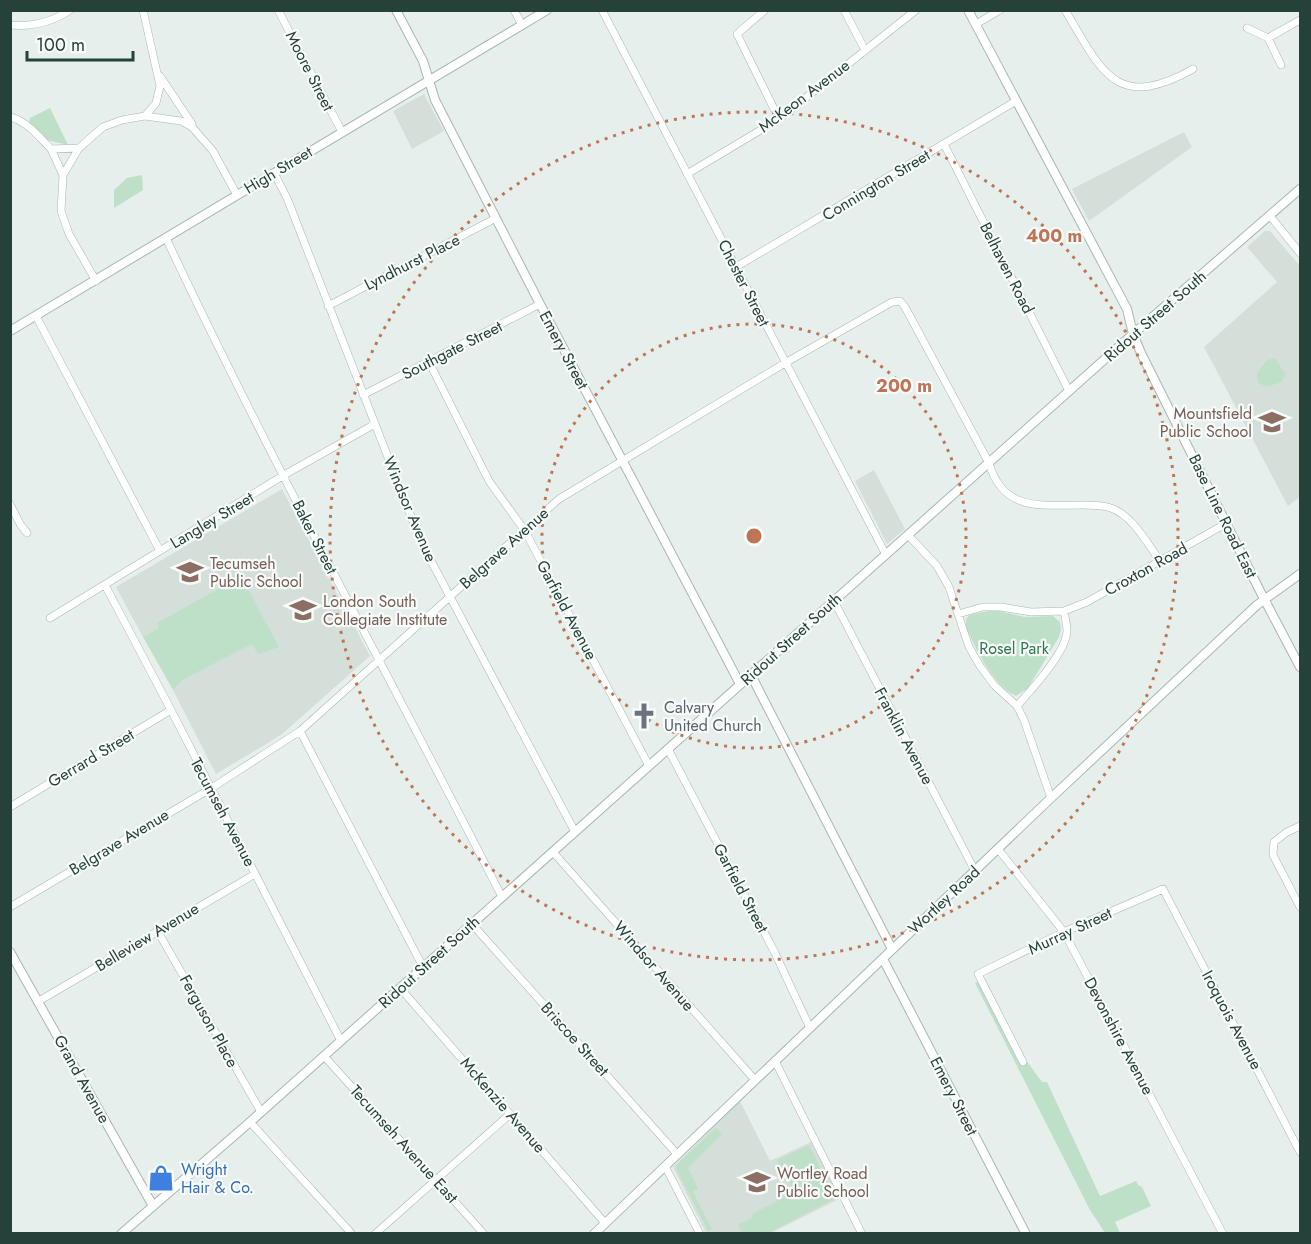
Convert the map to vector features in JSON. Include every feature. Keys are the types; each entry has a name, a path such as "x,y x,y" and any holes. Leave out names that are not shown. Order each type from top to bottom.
{"street":[{"path":"10,26 28,27 46,22 70,10"},
{"path":"143,10 160,86 159,95 151,111 145,116"},
{"name":"Moore Street","path":"278,10 342,132"},
{"name":"Emery Street","path":"396,10 423,61 435,100 741,684"},
{"path":"514,10 522,25"},
{"name":"High Street","path":"10,331 547,10"},
{"name":"Chester Street","path":"602,10 886,555"},
{"path":"765,10 737,34 779,119"},
{"path":"844,10 865,50"},
{"name":"McKeon Avenue","path":"687,174 779,119 916,10"},
{"name":"Base Line Road East","path":"968,10 1127,309 1133,334 1300,667"},
{"path":"976,24 1000,10"},
{"path":"1065,10 1096,62 1119,83 1137,88 1158,86 1193,69"},
{"path":"1268,39 1300,20"},
{"path":"1247,28 1268,39 1281,65"},
{"path":"158,70 185,116 213,151 237,195"},
{"name":"Connington Street","path":"736,267 1016,101"},
{"path":"96,281 69,234 61,211 63,175 78,148 104,127 122,120 145,116 181,121 192,127 203,138"},
{"path":"10,117 16,118 31,129 51,149 63,175"},
{"name":"Belhaven Road","path":"944,144 1069,391"},
{"path":"51,149 78,148"},
{"name":"Windsor Avenue","path":"274,173 287,198 421,542 575,832"},
{"name":"Ridout Street South","path":"122,1233 250,1122 1133,334 1300,189"},
{"path":"1270,216 1300,253"},
{"name":"Lyndhurst Place","path":"328,306 496,219"},
{"name":"Baker Street","path":"166,238 221,356 502,897"},
{"name":"Belgrave Avenue","path":"10,907 210,789 300,731 559,500 785,363 892,302 900,301 905,307 989,463"},
{"name":"Southgate Street","path":"363,395 540,304"},
{"path":"36,316 160,551"},
{"name":"Garfield Avenue","path":"429,362 489,481 525,531 649,766"},
{"name":"Langley Street","path":"50,618 284,476 375,424"},
{"path":"989,463 999,486 1012,498 1032,505 1095,505 1111,508 1139,531 1160,561"},
{"path":"10,504 27,533"},
{"name":"Croxton Road","path":"958,614 983,606 1031,612 1064,611 1087,602 1227,523"},
{"path":"908,535 937,566 949,587 969,646 980,666 994,685 1017,706 1051,798"},
{"name":"Wortley Road","path":"594,1233 1051,798 1265,599 1300,574"},
{"name":"Tecumseh Avenue","path":"105,585 341,1041"},
{"name":"Franklin Avenue","path":"834,601 975,871"},
{"path":"1017,706 1036,687 1063,644 1067,631 1064,611"},
{"path":"750,675 892,949"},
{"name":"Gerrard Street","path":"10,807 171,710"},
{"path":"300,731 423,967"},
{"name":"Garfield Street","path":"668,749 775,953 810,1028"},
{"path":"1300,826 1274,842 1273,855 1300,907"},
{"name":"Devonshire Avenue","path":"998,849 1064,932 1223,1233"},
{"name":"Windsor Avenue","path":"553,852 755,1080"},
{"name":"Belleview Avenue","path":"39,1001 255,874"},
{"name":"Murray Street","path":"1023,1062 978,974 1064,932 1162,889"},
{"name":"Iroquois Avenue","path":"1162,889 1300,1152"},
{"name":"Briscoe Street","path":"472,924 677,1154"},
{"name":"Ferguson Place","path":"158,930 261,1112"},
{"name":"Grand Avenue","path":"10,952 153,1206"},
{"name":"Emery Street","path":"883,959 1026,1233"},
{"name":"McKenzie Avenue","path":"400,988 605,1223"},
{"name":"Tecumseh Avenue East","path":"324,1056 484,1233"},
{"path":"775,1061 862,1233"},
{"path":"375,1233 510,1114"},
{"path":"250,1122 352,1233"},
{"path":"665,1166 700,1233"}],"shaded area":[{"path":"424,94 444,131 412,149 393,111"},
{"path":"1184,132 1192,147 1089,221 1072,189"},
{"name":"Mountsfield Public School","path":"1265,231 1270,231 1300,266 1300,497 1288,506 1204,347 1277,282 1247,247"},
{"path":"874,470 905,529 887,544 855,481"},
{"name":"London South Collegiate Institute","path":"282,489 370,656 281,735 216,774 173,690 181,680 252,643 241,576 158,623 159,628 143,637 116,587"},
{"name":"Wortley Road Public School","path":"740,1101 770,1161 813,1141 841,1198 771,1233 706,1233 673,1167"}],"green space":[{"path":"50,108 68,145 47,140 29,122 30,118"},
{"path":"142,175 143,190 114,208 114,190 127,178"},
{"path":"1275,358 1286,372 1282,382 1269,386 1261,384 1258,382 1257,373 1267,360"},
{"path":"241,576 279,647 258,654 252,644 182,680 173,690 143,637 159,628 157,623"},
{"name":"Rosel Park","path":"994,610 1025,617 1053,616 1060,622 1059,637 1028,688 1016,696 993,676 966,627 969,615"},
{"path":"985,979 1026,1060 1042,1082 1047,1082 1100,1196 1136,1181 1142,1187 1151,1206 1115,1222 1120,1233 1105,1233 1090,1210 975,983"},
{"path":"716,1128 722,1134 688,1168 698,1188 693,1192 712,1229 708,1231 676,1165"},
{"path":"809,1145 836,1198 768,1233 742,1233 738,1225 753,1217 752,1214 794,1192 777,1160"}],"place":[{"name":"Mountsfield Public School","path":"1272,422"},
{"name":"Tecumseh Public School","path":"190,572"},
{"name":"London South Collegiate Institute","path":"303,610"},
{"name":"Calvary United Church","path":"644,716"},
{"name":"Wright Hair & Co.","path":"161,1178"},
{"name":"Wortley Road Public School","path":"757,1182"}]}
